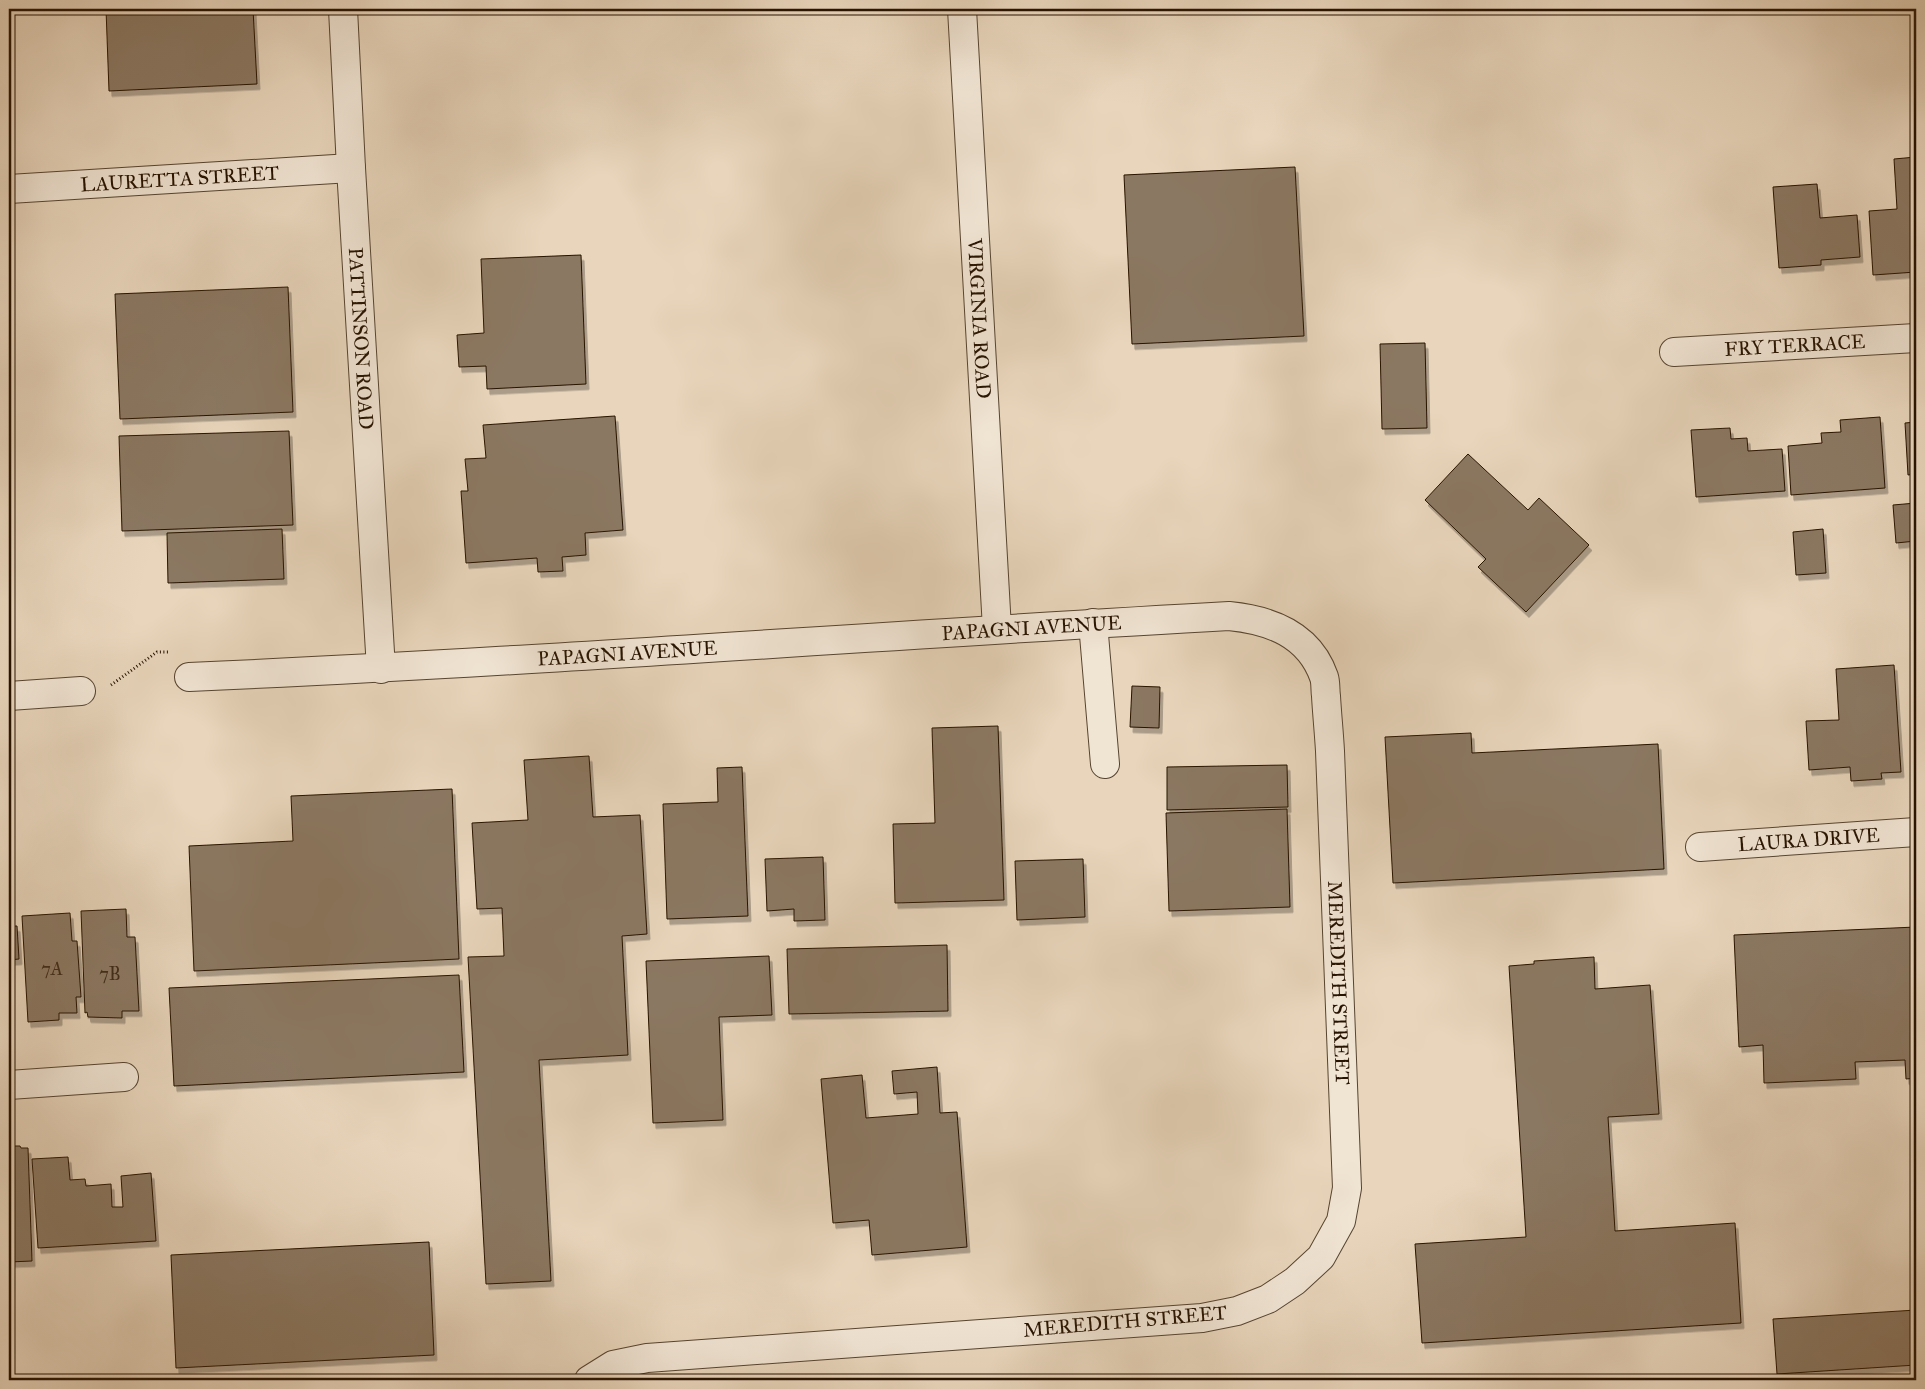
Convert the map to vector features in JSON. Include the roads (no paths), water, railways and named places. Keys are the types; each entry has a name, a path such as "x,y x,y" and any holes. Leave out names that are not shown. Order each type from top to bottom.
{"street":[{"name":"PATTINSON ROAD","path":"343,9 381,669"},
{"name":"VIRGINIA ROAD","path":"962,9 998,629"},
{"name":"LAURETTA STREET","path":"9,189 351,168"},
{"name":"FRY TERRACE","path":"1674,352 1916,338"},
{"name":"PAPAGNI AVENUE","path":"188,678 381,669 1229,616 1254,619 1276,626"},
{"path":"1093,623 1105,764"},
{"name":"MEREDITH STREET","path":"589,1380 613,1365 647,1358 1202,1318 1237,1311 1268,1298 1295,1281 1321,1257 1341,1221 1347,1188 1328,724 1324,678 1314,658 1296,639 1276,626"},
{"path":"9,696 81,691"},
{"name":"LAURA DRIVE","path":"1700,847 1916,832"},
{"path":"9,1085 124,1077"}]}
